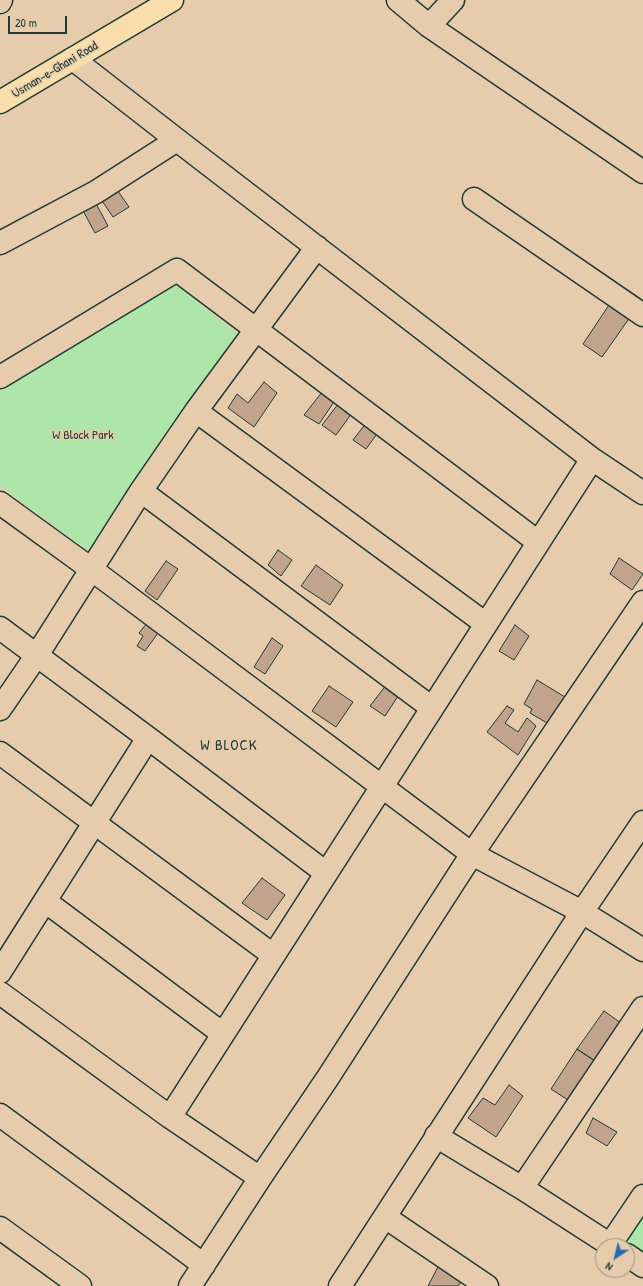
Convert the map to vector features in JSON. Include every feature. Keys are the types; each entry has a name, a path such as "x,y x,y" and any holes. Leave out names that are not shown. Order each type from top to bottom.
{"main road":[{"name":"Usman-e-Ghani Road","path":"0,102 172,0"}],"street":[{"path":"398,0 430,26 643,172"},
{"path":"430,26 453,0"},
{"path":"74,59 177,140 592,458 643,493"},
{"path":"0,243 96,192 177,140"},
{"path":"474,199 643,315"},
{"path":"0,709 37,655 141,491 196,411 317,247"},
{"path":"0,377 177,270 538,542"},
{"path":"196,411 486,624"},
{"path":"170,1117 592,458"},
{"path":"141,491 432,708"},
{"path":"0,503 472,854 582,912 643,950"},
{"path":"190,1286 260,1178 327,1079 472,854 643,602"},
{"path":"0,628 148,738 326,874"},
{"path":"0,972 148,738"},
{"path":"0,753 274,955"},
{"path":"340,1286 582,912 642,825"},
{"path":"45,901 223,1034"},
{"path":"0,993 170,1117 260,1178"},
{"path":"522,1188 643,1008"},
{"path":"0,1115 204,1264"},
{"path":"436,1136 522,1188 599,1238"},
{"path":"622,1238 643,1196"},
{"path":"385,1217 487,1286"},
{"path":"0,1228 80,1286"}],"green space":[{"name":"W Block Park","path":"175,283 248,343 100,560 0,486 0,389"},
{"path":"643,1199 643,1266 635,1261 635,1238 617,1238"}],"building":[{"path":"113,184 129,207 113,217 96,192"},
{"path":"93,198 108,226 95,233 80,205"},
{"path":"613,299 633,313 602,357 583,344"},
{"path":"264,382 277,393 254,427 228,408 237,394 248,403"},
{"path":"326,387 338,396 319,424 304,415"},
{"path":"342,399 355,409 336,435 322,425"},
{"path":"370,418 382,427 366,449 353,440"},
{"path":"278,550 292,560 281,576 268,565"},
{"path":"619,558 643,574 632,590 610,574"},
{"path":"166,561 178,569 157,600 145,591"},
{"path":"316,565 343,585 330,605 301,586"},
{"path":"151,618 163,626 145,651 137,646 143,636 139,633"},
{"path":"515,625 529,636 514,660 499,651"},
{"path":"272,638 283,646 265,674 254,667"},
{"path":"390,680 402,690 385,716 370,706"},
{"path":"537,680 565,697 547,723 530,713 532,709 524,704"},
{"path":"329,686 353,702 336,727 312,711"},
{"path":"507,706 514,710 505,723 518,732 527,718 536,726 518,755 487,732"},
{"path":"262,878 285,895 267,920 242,903"},
{"path":"604,1011 621,1023 595,1061 577,1049"},
{"path":"577,1049 595,1061 568,1100 551,1089"},
{"path":"509,1085 523,1096 496,1137 468,1118 483,1098 495,1105"},
{"path":"593,1118 617,1132 607,1146 586,1133"},
{"path":"440,1263 462,1280 458,1286 428,1286"}],"district":[{"name":"W BLOCK","path":"229,746"}]}
